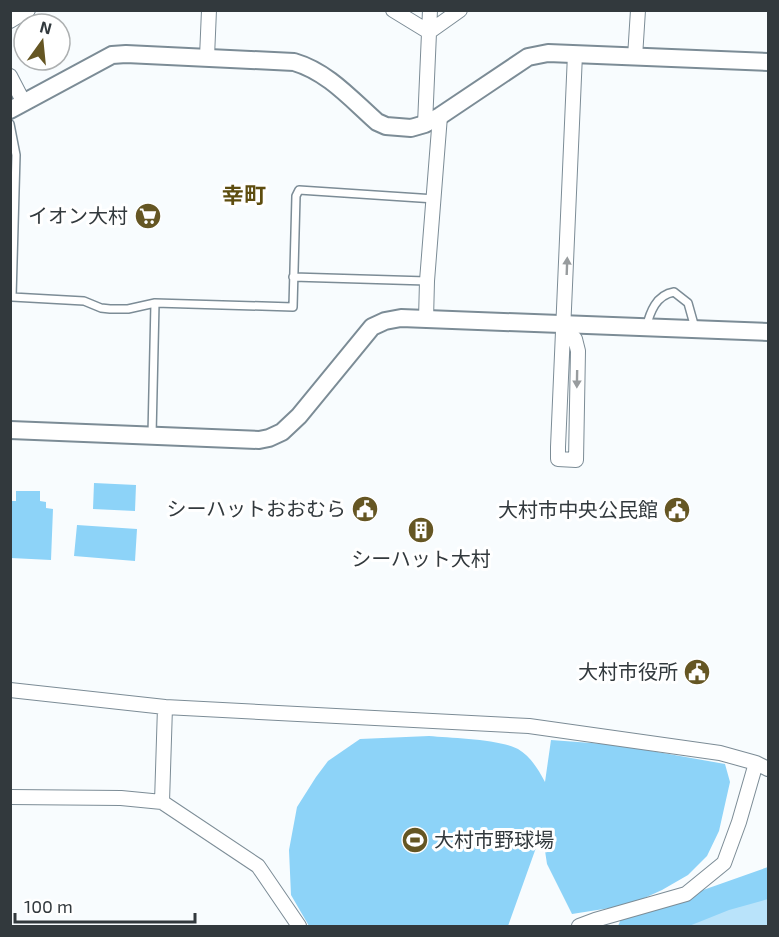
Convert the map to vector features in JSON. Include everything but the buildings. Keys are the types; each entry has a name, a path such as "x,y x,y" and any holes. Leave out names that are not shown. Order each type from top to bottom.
{"street":[{"path":"10,21 28,10"},
{"path":"207,57 209,10"},
{"path":"393,10 429,32"},
{"path":"425,124 430,10"},
{"path":"429,32 460,10"},
{"path":"635,57 638,10"},
{"path":"10,76 17,106 112,55 294,62 310,67 326,76 377,122 386,126 411,128 440,116 528,57 548,53 768,62"},
{"path":"564,325 575,339 578,351 576,460 558,459 575,54"},
{"path":"426,319 440,116"},
{"path":"10,430 269,438 282,432 299,416 372,327 385,321 401,318 768,332"},
{"path":"10,690 165,707 529,726 720,753 762,766 724,862 686,894 595,920 579,927"},
{"path":"162,802 165,707"},
{"path":"10,797 121,798 162,802 258,866 299,927"}],"lane":[{"path":"10,123 16,155 12,297 84,301 110,309 128,309 155,303 293,307 296,196 299,190 435,199"},
{"path":"293,277 427,281"},
{"path":"646,328 654,306 661,298 674,292 688,303 695,329"},
{"path":"152,435 155,303"}],"shaded area":[{"path":"94,483 136,485 135,511 93,509"},
{"path":"16,491 40,491 40,501 46,502 46,508 53,509 51,560 11,558 11,501 16,501"},
{"path":"77,525 137,529 135,561 74,556"},
{"name":"大村市野球場","path":"429,736 487,741 518,749 537,768 545,782 551,740 618,745 725,764 730,782 719,831 707,856 688,875 629,905 572,914 547,864 542,831 508,926 309,926 291,895 289,850 297,807 328,761 360,739"},
{"path":"768,867 768,926 618,926 621,919"},
{"path":"768,899 768,926 689,926 729,910"}],"place":[{"name":"イオン大村","path":"148,216"},
{"name":"シーハットおおむら","path":"365,509"},
{"name":"大村市中央公民館","path":"677,510"},
{"name":"シーハット大村","path":"421,530"},
{"name":"大村市役所","path":"697,672"},
{"name":"大村市野球場","path":"415,840"}],"district":[{"name":"幸町","path":"244,195"}]}
